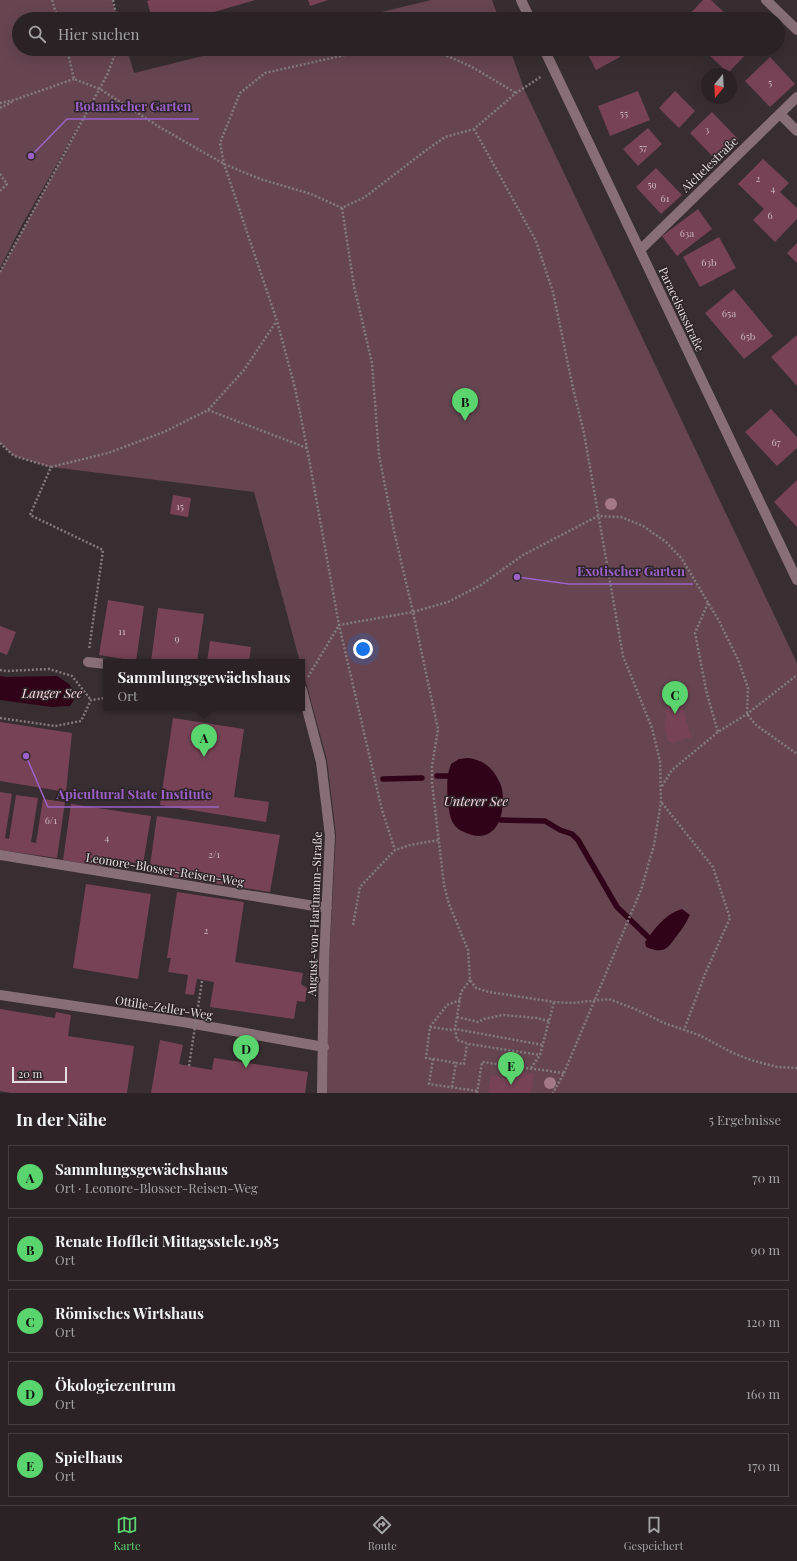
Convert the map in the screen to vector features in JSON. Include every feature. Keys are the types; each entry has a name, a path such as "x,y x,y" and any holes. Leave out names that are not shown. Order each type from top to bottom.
{"street":[{"path":"521,0 527,12"},
{"path":"766,0 778,12"},
{"path":"785,18 797,30"},
{"name":"Paracelsusstraße","path":"548,56 797,580"},
{"name":"Aichelestraße","path":"640,250 797,97"},
{"path":"780,114 797,131"},
{"path":"88,662 103,664"},
{"name":"August-von-Hartmann-Straße","path":"305,690 321,762 330,836 324,961 324,1047 322,1093"},
{"name":"Leonore-Blosser-Reisen-Weg","path":"0,855 326,908"},
{"name":"Ottilie-Zeller-Weg","path":"0,995 183,1022 324,1047"}],"path":[{"path":"52,0 56,12"},
{"path":"113,0 116,12"},
{"path":"68,56 74,79"},
{"path":"0,272 107,76 114,56"},
{"path":"341,56 265,73 240,94 220,143 224,164 277,321 295,388 308,448 339,625 382,810 395,850"},
{"path":"448,56 472,67 516,93"},
{"path":"342,208 364,197 445,137 474,129 516,93 554,68"},
{"path":"0,103 14,100 74,79 100,89 161,128 224,164 260,179 311,194 342,208"},
{"path":"0,108 14,100"},
{"path":"474,129 536,241 553,292 584,433 622,656 652,728 660,761 662,786 661,802 654,845 641,890 554,1093"},
{"path":"0,174 7,184 0,191"},
{"path":"342,208 354,286 372,363 379,455 394,531 414,612 438,729 432,766 432,783 444,885 449,904 468,950 470,980 476,988 489,992 554,1002 572,1003 609,999 635,1009 664,1023 699,1034 733,1053 756,1062 776,1067 797,1068"},
{"path":"0,443 14,456 51,467 108,453 164,432 208,410 244,370 277,321"},
{"path":"208,410 308,448"},
{"path":"51,467 30,515 103,550 88,662"},
{"path":"339,625 414,612 448,602 474,589 523,555 598,516 621,516 643,526 666,542 682,559 719,621 739,662 748,688 747,714 756,725 797,754"},
{"path":"708,603 695,633 707,694 718,732"},
{"path":"305,684 339,625"},
{"path":"0,670 49,669 72,676 91,700"},
{"path":"662,786 672,770 718,732 747,714 797,675"},
{"path":"91,700 103,698"},
{"path":"0,718 55,726 81,721 91,700"},
{"path":"661,802 713,866 730,918 705,974 684,1030"},
{"path":"353,925 360,887 395,850 410,845 439,840"},
{"path":"470,980 461,992 455,1029 458,1040 467,1044 540,1055"},
{"path":"189,1066 202,981"},
{"path":"460,1000 447,1005 430,1027 426,1058 464,1064 467,1044"},
{"path":"532,1068 540,1055 554,1002"},
{"path":"457,1017 478,1022 503,1014 537,1018 549,1022"},
{"path":"430,1027 452,1030 455,1029 542,1045"},
{"path":"433,1059 429,1084 477,1092 482,1062 564,1072"},
{"path":"452,1087 456,1063"}],"shaded area":[{"path":"0,0 112,0 116,12 12,12 12,56 129,56 134,73 203,56 512,56 524,89 797,663 797,1093 327,1093 329,962 336,835 327,760 305,679 305,659 299,659 254,492 51,467 14,456 0,443 0,272 84,117 23,223 0,268"},
{"path":"431,0 492,0 496,12 382,12"}],"water":[{"name":"Langer See","path":"0,676 57,676 69,684 75,693 74,700 70,706 52,707 0,700"},
{"name":"Unterer See","path":"468,758 479,761 491,769 500,783 502,790 502,807 499,822 492,831 482,836 469,834 459,829 452,821 449,812 447,786 448,773 451,764 459,759"},
{"path":"682,909 690,915 671,943 662,950 646,947 645,942 661,922 670,914"}],"building":[{"path":"255,0 214,12 150,12 147,1"},
{"path":"308,0 328,0 310,6"},
{"path":"703,0 711,0 724,12 692,12"},
{"path":"589,56 620,56 620,57 596,70"},
{"path":"710,56 744,56 733,68 723,68"},
{"path":"770,57 795,84 770,107 745,81"},
{"path":"638,91 650,120 610,136 598,106"},
{"path":"675,91 695,111 679,128 659,108"},
{"path":"712,112 738,139 716,160 690,133"},
{"path":"648,128 662,144 638,166 623,149"},
{"path":"763,159 789,183 780,192 797,208 797,219 775,242 753,220 764,209 738,184"},
{"path":"656,168 682,195 661,214 636,187"},
{"path":"698,209 712,229 677,256 662,236"},
{"path":"719,237 736,268 700,287 683,257"},
{"path":"797,243 797,263 787,253"},
{"path":"734,289 773,336 744,359 705,313"},
{"path":"797,335 797,386 771,357"},
{"path":"771,409 797,437 797,448 777,466 745,432"},
{"path":"797,480 797,527 774,502"},
{"path":"173,495 191,498 188,517 170,514"},
{"path":"108,600 144,606 136,659 124,659 99,655"},
{"path":"158,608 204,614 197,659 151,659"},
{"path":"0,626 16,632 7,655 0,652"},
{"path":"210,641 251,647 249,659 207,659"},
{"path":"676,683 691,689 683,709 691,737 673,743 668,741 664,724 667,716 665,712"},
{"path":"173,718 244,729 234,797 269,802 266,822 160,805"},
{"path":"0,722 72,733 66,792 0,781"},
{"path":"0,792 12,794 5,838 9,839 16,795 38,798 31,842 36,843 43,799 65,802 57,858 0,850"},
{"path":"71,804 151,816 143,864 103,858 101,866 63,860"},
{"path":"157,816 280,835 270,892 149,873"},
{"path":"86,884 151,894 138,979 73,968"},
{"path":"177,892 244,902 235,962 303,973 301,984 307,988 305,1002 297,1001 294,1019 210,1007 214,982 197,979 194,995 185,994 188,975 168,972 171,958 167,958"},
{"path":"0,1009 55,1018 56,1012 71,1015 68,1036 134,1046 127,1093 11,1093 0,1091"},
{"path":"160,1040 183,1045 179,1064 212,1070 214,1058 308,1072 305,1093 151,1093"},
{"path":"509,1070 534,1074 531,1093 488,1093 491,1075 508,1078"}],"waterway":[{"path":"437,776 448,776"},
{"path":"383,779 422,778"},
{"path":"501,820 545,821 560,830 572,834 578,840 617,907 648,937"}],"place":[{"name":"Botanischer Garten","path":"31,156"},
{"name":"Renate Hoffleit Mittagsstele.1985","path":"465,421"},
{"name":"Exotischer Garten","path":"517,577"},
{"name":"Römisches Wirtshaus","path":"675,714"},
{"name":"Apicultural State Institute","path":"26,756"},
{"name":"Sammlungsgewächshaus","path":"204,757"},
{"name":"Ökologiezentrum","path":"246,1068"},
{"name":"Spielhaus","path":"511,1085"}]}
